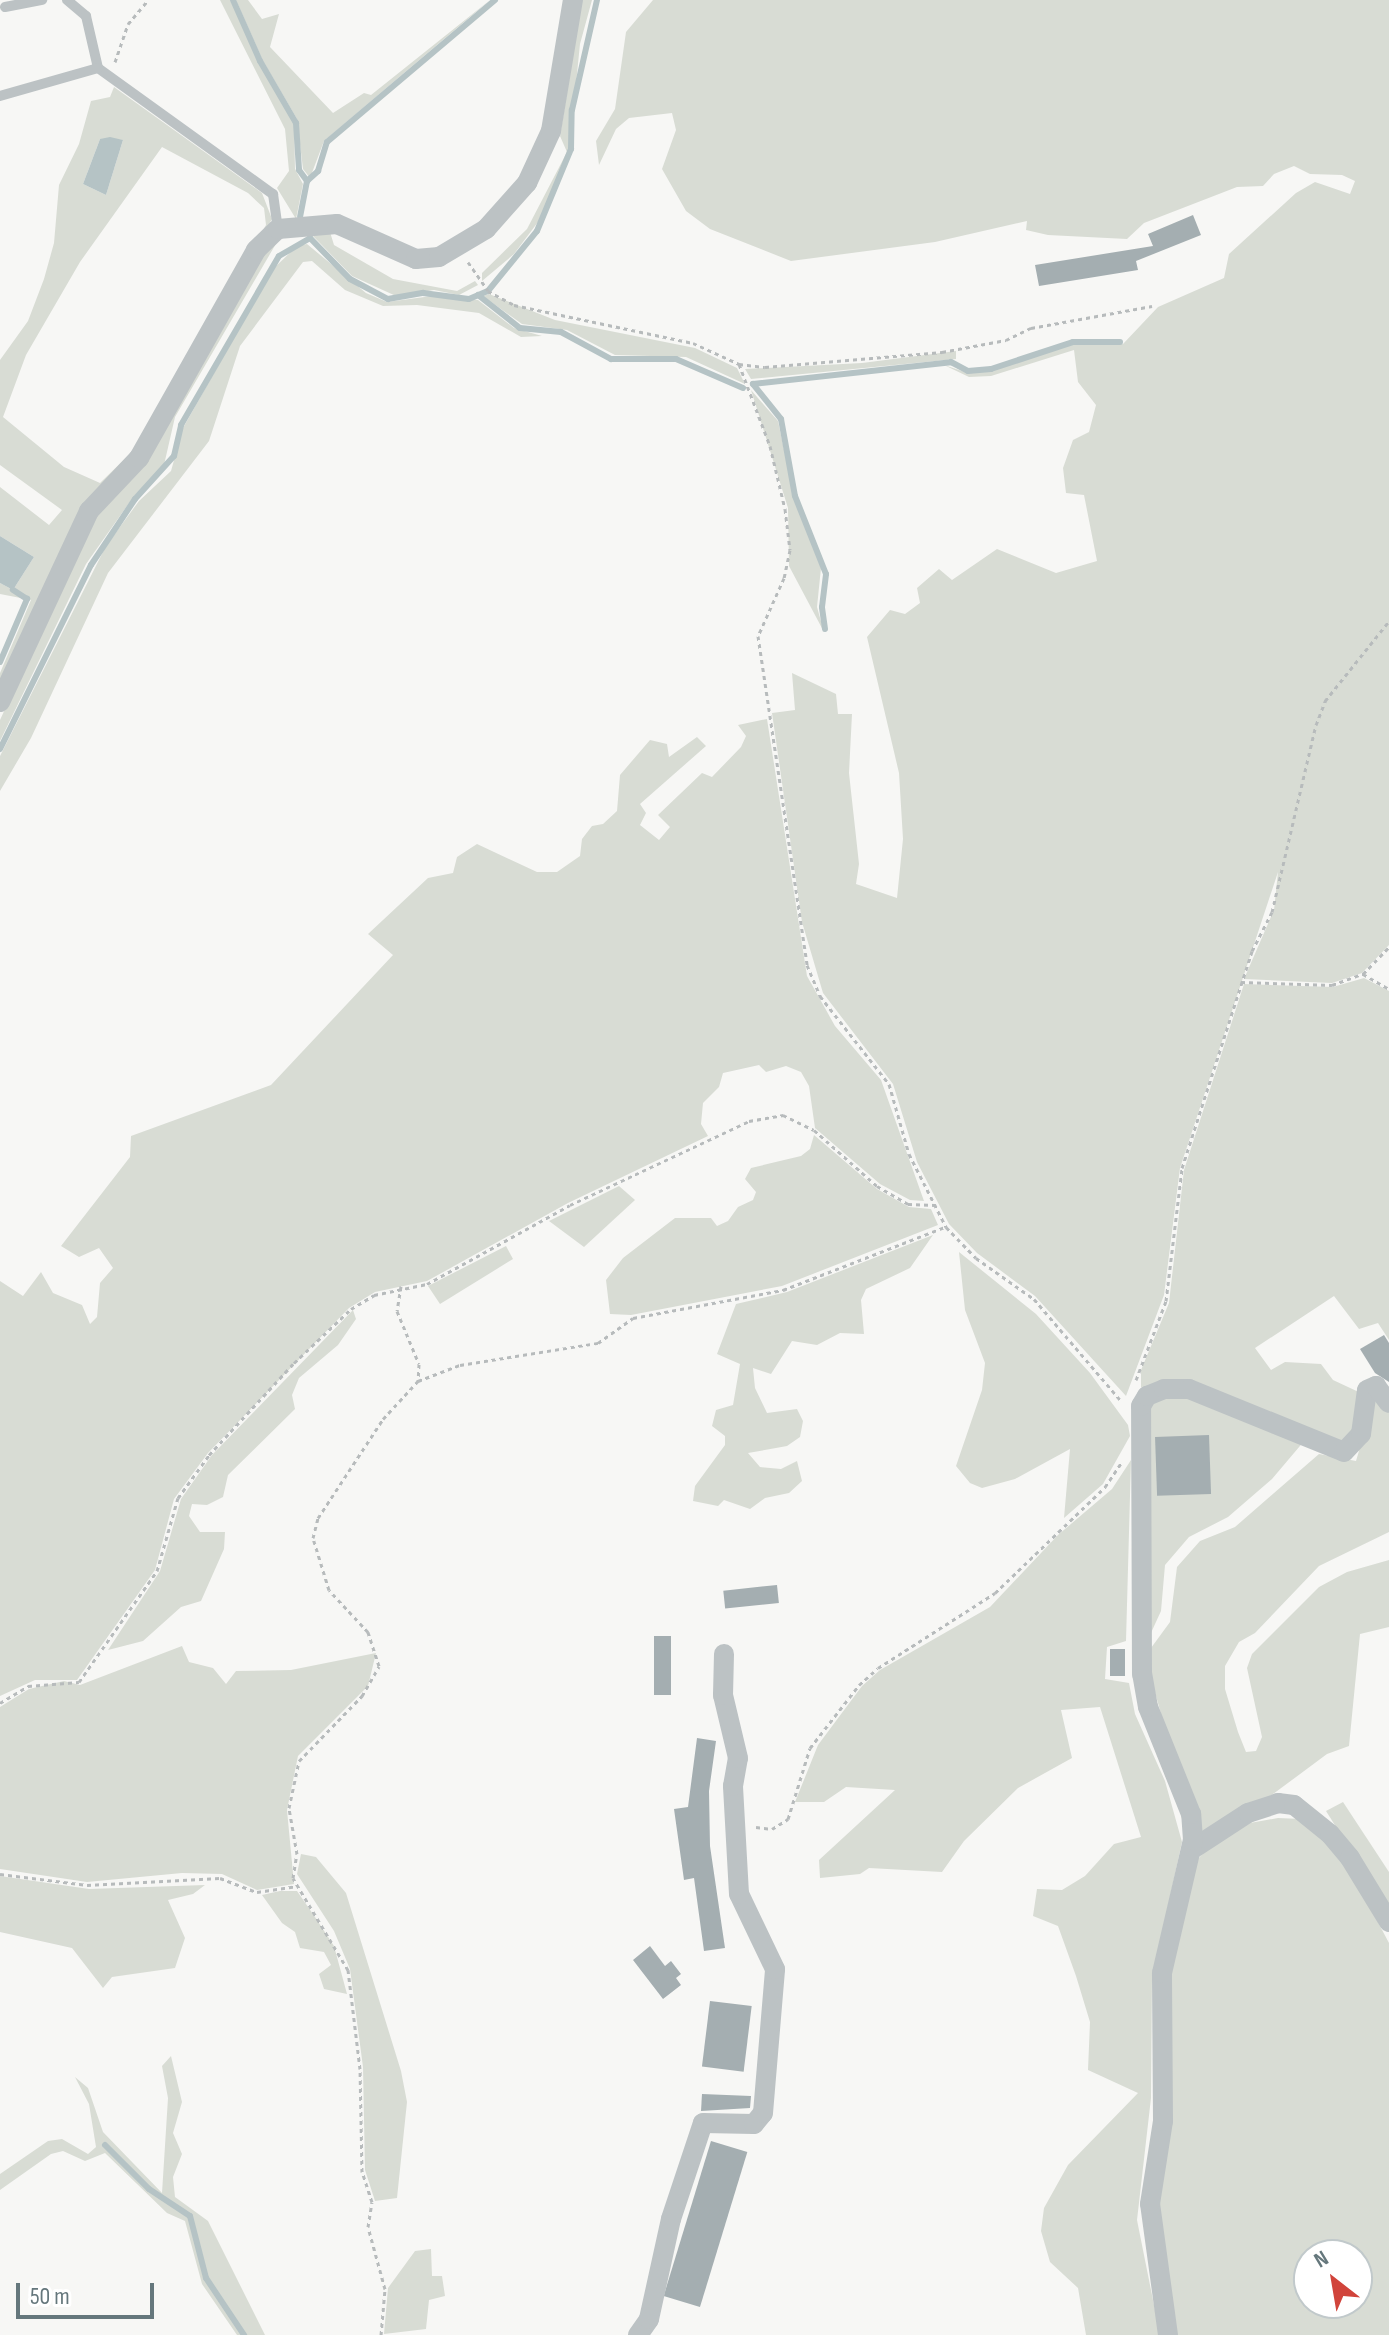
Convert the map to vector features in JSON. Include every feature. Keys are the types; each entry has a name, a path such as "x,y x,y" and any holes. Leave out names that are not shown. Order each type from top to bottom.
{"street":[{"path":"0,702 89,511 139,458 256,250 278,229 337,224 416,259 439,257 463,247 506,208 541,158 551,131 573,0"},
{"path":"1168,2335 1150,2204 1163,2121 1162,1973 1191,1850 1191,1814 1148,1707 1142,1674 1140,1416 1147,1396 1164,1389 1189,1389 1344,1452 1361,1434 1367,1390 1376,1386 1389,1403"},
{"path":"638,2335 649,2319 671,2219 703,2123 754,2124 763,2113 775,1969 739,1894 734,1821 738,1758 723,1695 724,1654"},
{"path":"1191,1850 1248,1813 1278,1803 1294,1805 1337,1842 1389,1922"}],"lane":[{"path":"5,7 42,0"},
{"path":"67,0 86,16 98,68 273,194 278,229"},
{"path":"0,96 98,68"}],"path":[{"path":"112,78 120,40 148,0"},
{"path":"463,247 478,281 514,305 693,343 739,364 807,365 942,352 1006,340 1031,328 1152,306"},
{"path":"739,364 770,446 788,536 784,578 758,636 807,965 820,996 889,1084 909,1154 946,1227 976,1258 1034,1299 1140,1416"},
{"path":"1140,1416 1134,1389 1137,1367 1166,1301 1182,1168 1241,982 1272,912 1325,701 1389,621"},
{"path":"1241,982 1332,985 1363,974 1389,947"},
{"path":"1363,974 1389,989"},
{"path":"0,1703 28,1686 79,1682 157,1571 178,1498 209,1455 351,1309 401,1286 427,1284 570,1205 749,1121 783,1115 814,1130 877,1186 908,1204 935,1205"},
{"path":"381,2335 385,2289 368,2227 372,2202 362,2172 360,2069 348,1970 293,1878 297,1854 289,1808 299,1761 362,1696 379,1666 368,1632 329,1590 313,1538 318,1518 374,1431 418,1381 460,1365 598,1343 633,1318 783,1290 946,1227"},
{"path":"401,1286 397,1311 419,1364 418,1381"},
{"path":"734,1821 772,1829 788,1819 810,1748 859,1685 878,1668 995,1593 1105,1487 1123,1461"},
{"path":"0,1874 87,1885 220,1878 257,1892 298,1886"}],"shaded area":[{"path":"220,0 230,0 294,123 295,169 303,184 296,219 277,188 289,171 285,129"},
{"path":"236,0 248,0 262,19 279,14 270,47 333,113 364,93 371,95 490,0 324,141 310,178 303,169 297,119 263,61"},
{"path":"582,0 592,0 580,44 569,153 538,222 514,254 482,281 482,273 527,229 567,152 560,136"},
{"path":"653,0 1389,0 1389,945 1362,973 1332,983 1244,979 1274,910 1278,872 1180,1168 1164,1295 1126,1396 1035,1296 977,1253 949,1224 917,1162 893,1084 823,993 802,922 772,713 795,710 792,673 836,694 838,714 852,714 849,773 859,864 856,884 897,898 903,839 899,773 867,637 890,610 905,614 920,603 917,588 939,569 952,580 997,549 1056,573 1097,561 1084,495 1066,493 1063,468 1073,440 1089,432 1096,405 1078,382 1074,350 991,376 969,377 944,365 968,373 993,370 1074,344 1123,344 1158,307 1224,278 1229,254 1296,193 1315,182 1350,194 1355,181 1342,175 1310,174 1294,166 1274,174 1263,186 1237,187 1144,223 1127,239 1048,235 1026,230 1027,221 935,242 791,261 710,229 686,211 662,169 676,130 672,113 629,118 616,129 599,165 596,141 615,109 626,32"},
{"path":"114,87 262,193 272,219 137,455 108,483 0,694 0,673 31,600 0,594 0,583 13,590 34,557 0,536 0,487 49,525 62,510 0,465 0,360 28,321 44,279 54,243 59,185 79,144 91,101 110,97","holes":["100,139 123,140 106,195 83,184","162,147 248,193 264,208 266,225 137,447 100,483 64,467 3,417 26,355 80,262"]},
{"path":"110,137 123,140 106,195 83,184 100,139"},
{"path":"330,232 334,245 393,279 457,291 475,281 478,285 459,295 434,290 396,296 352,276 312,235 286,236 277,242 175,417 164,465 134,496 86,564 0,741 0,720 92,520 262,252 282,233"},
{"path":"307,244 366,293 387,302 432,296 478,300 514,328 542,336 521,337 479,313 417,305 383,306 345,290 312,261 303,262 240,346 209,441 108,573 31,738 0,791 0,756 106,546 139,501 171,471 183,428 272,270 297,246"},
{"path":"489,294 555,320 695,348 737,368 745,384 686,357 615,355 567,330 522,324 483,296"},
{"path":"956,351 956,359 751,379 745,369 862,363"},
{"path":"751,390 778,421 794,497 821,568 817,607 824,632 789,566 788,508"},
{"path":"0,536 34,557 13,590 0,583"},
{"path":"767,719 807,976 835,1026 881,1080 924,1201 910,1200 880,1184 815,1128 809,1086 801,1072 786,1066 766,1072 759,1065 723,1073 719,1087 703,1103 701,1124 708,1136 568,1203 427,1281 375,1292 349,1308 208,1453 174,1499 155,1570 77,1680 35,1680 0,1696 0,1281 23,1296 41,1272 53,1293 82,1305 90,1324 97,1317 100,1283 113,1268 99,1248 79,1257 61,1246 130,1157 131,1136 271,1085 393,955 368,934 428,878 453,873 457,857 477,844 537,872 557,872 580,856 582,839 592,826 603,824 617,811 620,775 650,740 667,744 669,757 697,737 706,746 640,804 646,813 640,825 659,840 670,827 658,815 702,773 712,777 741,747 746,736 738,725"},
{"path":"1364,978 1389,991 1389,1340 1378,1323 1359,1329 1334,1296 1255,1348 1271,1370 1285,1362 1321,1364 1333,1380 1363,1394 1361,1420 1345,1448 1249,1407 1146,1390 1141,1387 1141,1370 1169,1303 1184,1170 1244,984 1333,987"},
{"path":"814,1135 877,1189 909,1207 931,1209 938,1225 782,1286 631,1315 610,1314 606,1280 623,1258 675,1218 711,1218 717,1226 728,1221 738,1207 753,1200 756,1192 745,1179 751,1168 801,1156 810,1149"},
{"path":"619,1186 635,1200 584,1247 549,1221"},
{"path":"933,1235 910,1268 866,1289 861,1300 864,1334 840,1333 817,1345 792,1341 771,1374 753,1368 755,1388 767,1413 797,1409 803,1421 800,1437 787,1446 748,1453 760,1467 781,1469 797,1461 802,1481 789,1493 765,1498 750,1509 724,1500 718,1506 693,1501 695,1486 725,1445 725,1436 712,1426 716,1410 733,1405 740,1364 717,1354 736,1304 787,1292"},
{"path":"506,1246 513,1259 440,1304 428,1286"},
{"path":"959,1252 1036,1314 1090,1373 1128,1425 1130,1436 1103,1484 1064,1518 1070,1449 1015,1479 982,1488 970,1483 956,1466 982,1390 985,1363 965,1310"},
{"path":"353,1310 356,1319 338,1345 299,1378 292,1395 295,1409 228,1475 223,1497 207,1505 192,1504 189,1516 200,1532 225,1532 224,1549 201,1601 181,1607 143,1641 108,1650 160,1571 181,1499 212,1455"},
{"path":"1190,1392 1305,1440 1272,1479 1228,1517 1189,1537 1165,1565 1161,1611 1150,1635 1150,1398"},
{"path":"1374,1400 1389,1410 1389,1532 1319,1566 1255,1633 1239,1642 1225,1666 1225,1689 1238,1732 1246,1752 1256,1751 1262,1737 1247,1668 1252,1654 1319,1587 1347,1572 1389,1560 1389,1627 1360,1634 1349,1746 1327,1754 1257,1806 1196,1839 1151,1678 1151,1648 1170,1622 1177,1567 1200,1541 1235,1527 1319,1454 1356,1461"},
{"path":"1131,1460 1126,1641 1107,1647 1105,1679 1129,1683 1135,1714 1165,1781 1182,1842 1152,1979 1151,2098 1137,2220 1160,2335 1086,2335 1078,2288 1050,2262 1041,2231 1044,2208 1068,2165 1138,2093 1088,2070 1090,2022 1076,1976 1058,1926 1033,1916 1037,1889 1062,1890 1085,1876 1114,1844 1141,1837 1100,1707 1061,1710 1072,1758 1018,1788 964,1841 942,1872 869,1868 860,1874 820,1878 819,1860 895,1790 846,1787 824,1802 795,1802 818,1745 862,1686 880,1670 990,1607 1058,1535 1112,1489"},
{"path":"182,1646 189,1662 213,1668 226,1684 236,1671 291,1670 376,1653 368,1686 298,1756 287,1810 294,1884 257,1890 222,1874 182,1873 87,1882 0,1869 0,1707 29,1689 64,1681 80,1685"},
{"path":"1343,1802 1389,1872 1389,1911 1326,1811"},
{"path":"1278,1818 1301,1819 1347,1864 1389,1943 1389,2335 1173,2335 1154,2210 1168,1967 1195,1862 1213,1843 1250,1823"},
{"path":"301,1854 316,1857 346,1893 401,2071 407,2102 397,2198 375,2201 365,2170 363,2067 350,1969 334,1931 297,1874"},
{"path":"0,1876 89,1889 205,1885 193,1894 168,1900 185,1938 175,1968 112,1977 103,1988 72,1948 0,1932"},
{"path":"297,1891 334,1946 347,1994 324,1989 319,1974 331,1965 324,1952 300,1948 295,1932 282,1923 262,1895"},
{"path":"171,2056 182,2102 173,2133 182,2154 173,2177 175,2197 208,2221 265,2335 237,2335 202,2284 185,2221 167,2213 105,2153 85,2161 63,2151 51,2154 0,2190 0,2174 48,2141 62,2139 88,2154 96,2147 89,2104 75,2077 88,2088 103,2132 162,2193 168,2098 162,2066"},
{"path":"431,2249 432,2276 442,2276 445,2296 429,2300 426,2329 384,2334 388,2288 415,2251"}],"building":[{"path":"1193,215 1201,235 1136,261 1138,270 1039,286 1035,265 1153,246 1148,234"},
{"path":"1384,1335 1389,1343 1389,1382 1375,1373 1360,1349"},
{"path":"1209,1435 1211,1494 1157,1496 1155,1437"},
{"path":"777,1585 779,1603 725,1609 723,1591"},
{"path":"654,1636 671,1636 671,1695 654,1695"},
{"path":"1110,1649 1125,1649 1125,1676 1110,1676"},
{"path":"697,1738 716,1741 709,1791 710,1846 725,1948 704,1951 694,1878 684,1880 674,1809 688,1807"},
{"path":"650,1946 665,1966 671,1961 681,1974 676,1978 681,1985 663,1999 633,1960"},
{"path":"710,2001 752,2006 744,2072 702,2067"},
{"path":"702,2094 751,2096 750,2108 701,2111"},
{"path":"711,2141 747,2152 700,2307 664,2296"}],"waterway":[{"path":"233,0 260,61 296,123 299,170 307,181 300,216"},
{"path":"307,181 318,171 327,142 495,0"},
{"path":"0,749 91,565 135,499 174,456 181,425 279,256 310,238 350,279 388,299 423,293 469,299 488,291 537,231 571,149 572,110 597,0"},
{"path":"478,295 520,328 561,332 611,359 676,359 743,388"},
{"path":"825,629 822,607 826,574 795,496 781,419 753,384 951,362 968,371 991,369 1073,342 1120,342"},
{"path":"0,662 27,599 13,590"},
{"path":"105,2145 149,2189 190,2216 206,2278 244,2335"}]}
